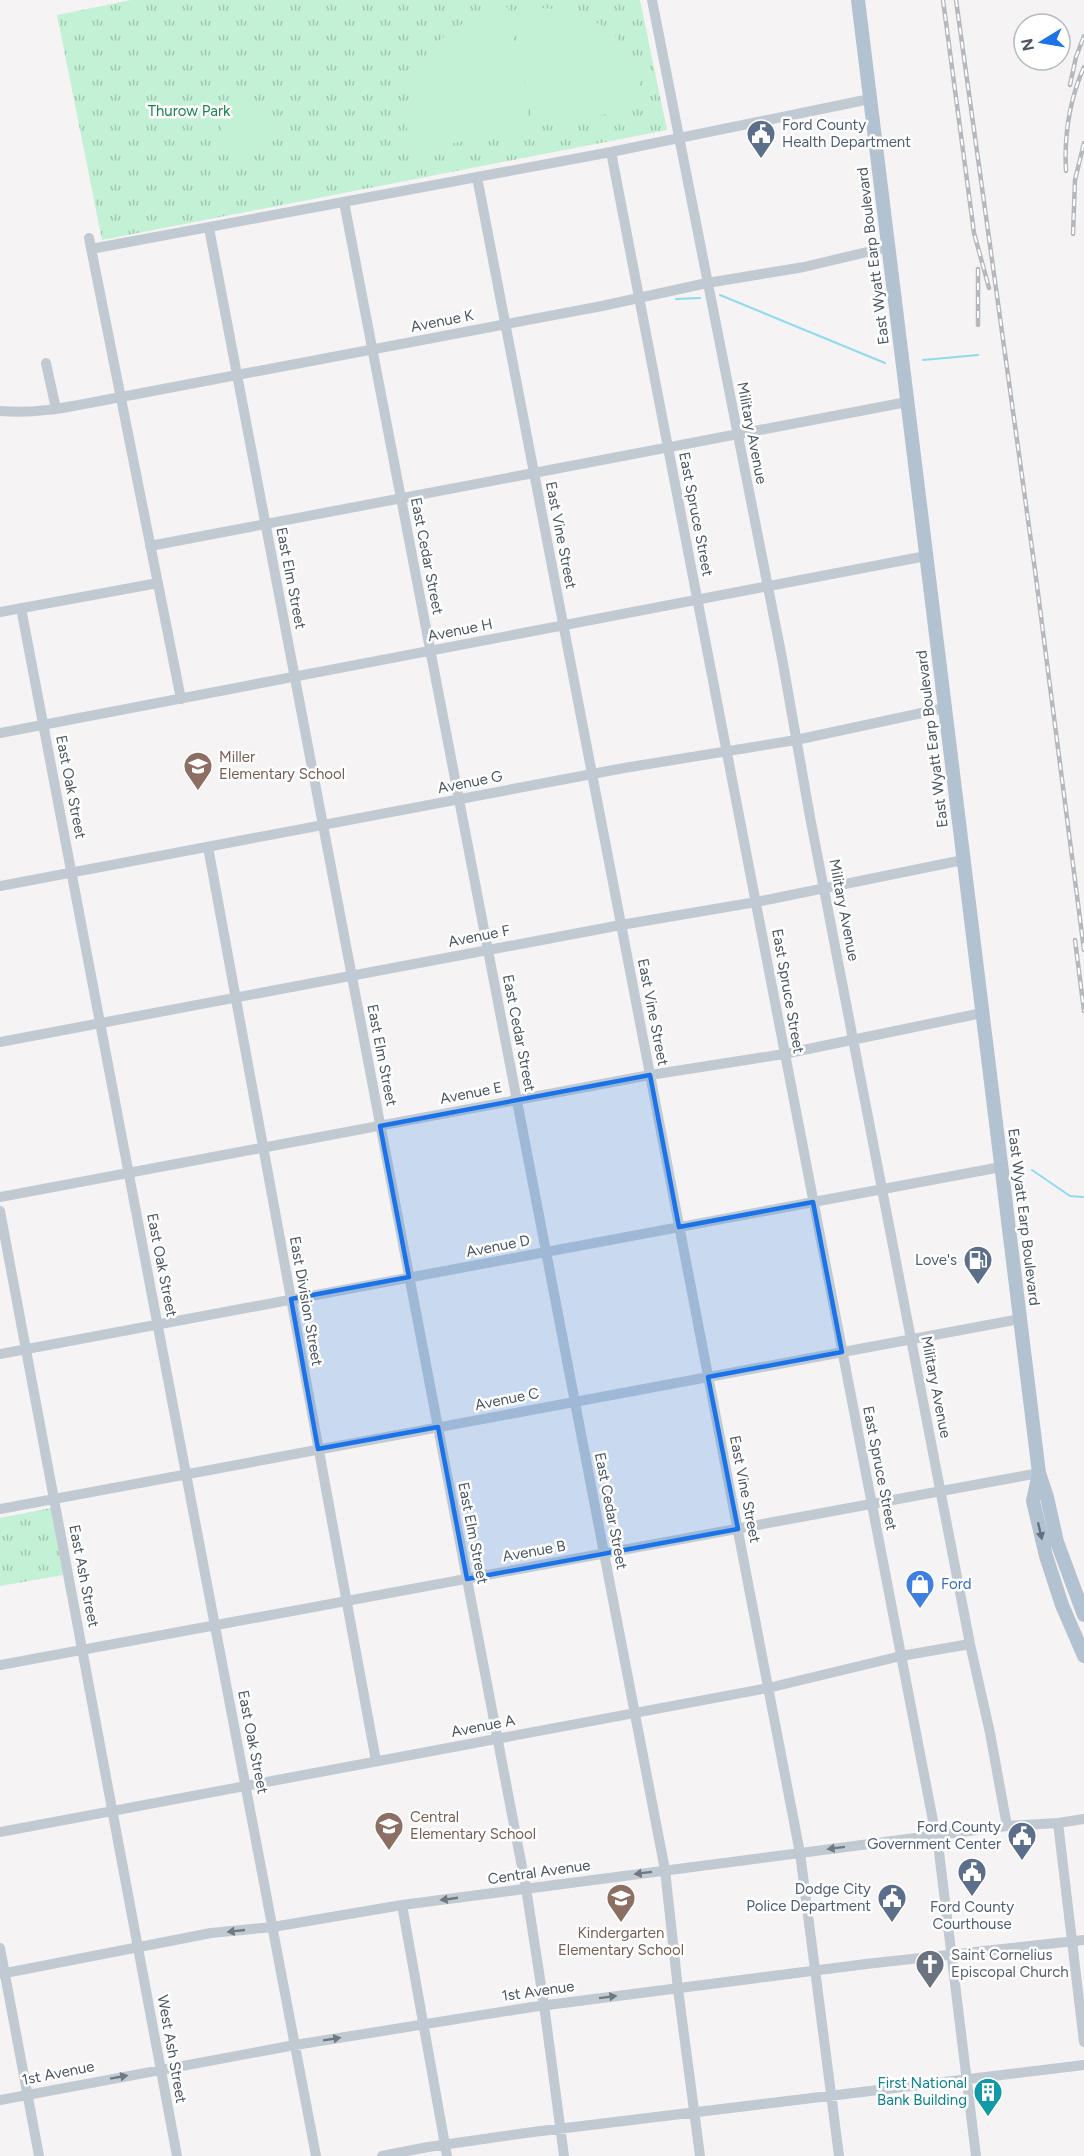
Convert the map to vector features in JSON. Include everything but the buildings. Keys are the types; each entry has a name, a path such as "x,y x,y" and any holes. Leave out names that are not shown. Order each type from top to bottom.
{"main road":[{"name":"East Wyatt Earp Boulevard","path":"858,0 1039,1473 1057,1542 1084,1615"},
{"name":"East Wyatt Earp Boulevard","path":"1039,1473 1033,1501 1046,1556 1062,1605 1084,1656"}],"street":[{"name":"Military Avenue","path":"652,0 782,658 824,888 1007,1826"},
{"path":"92,249 679,139 870,99"},
{"name":"East Spruce Street","path":"611,152 725,752 936,1835 976,2156"},
{"name":"East Vine Street","path":"477,177 800,1853 839,2156"},
{"name":"East Cedar Street","path":"344,202 666,1870 678,1989 700,2156"},
{"name":"East Elm Street","path":"209,228 526,1888 564,2156"},
{"path":"89,238 181,699"},
{"name":"Avenue K","path":"0,411 17,413 56,409 121,397 707,283 804,267 888,247"},
{"path":"46,363 56,409"},
{"path":"150,546 907,402"},
{"name":"Avenue H","path":"0,734 926,556"},
{"path":"0,612 158,583"},
{"name":"East Oak Street","path":"21,608 316,2156"},
{"name":"Avenue G","path":"0,886 592,774 796,740 945,708"},
{"name":"East Division Street","path":"208,847 376,1761"},
{"name":"Avenue F","path":"0,1042 621,925 756,902 963,860"},
{"name":"Avenue E","path":"0,1197 650,1075 784,1054 982,1013"},
{"name":"Avenue D","path":"0,1354 1001,1167"},
{"name":"East Ash Street","path":"0,1211 138,1948"},
{"name":"Avenue C","path":"0,1509 1020,1319"},
{"name":"Avenue B","path":"0,1665 1039,1473"},
{"name":"Avenue A","path":"0,1832 768,1688 901,1656 970,1644"},
{"name":"Central Avenue","path":"2,1974 211,1934 402,1905 1007,1826 1084,1819"},
{"path":"1058,1823 1078,1941 1084,2042"},
{"path":"402,1905 446,2150"},
{"name":"1st Avenue","path":"0,2100 295,2045 544,2005 1078,1941"},
{"path":"0,1948 2,1974 39,2156"},
{"name":"West Ash Street","path":"138,1948 177,2156"},
{"path":"382,2156 446,2150 560,2129 1084,2065"}],"highlighted area":[{"path":"650,1075 679,1227 813,1202 842,1352 708,1377 738,1529 467,1579 438,1427 318,1449 291,1299 409,1277 380,1126"}],"green space":[{"name":"Thurow Park","path":"131,0 640,0 667,130 102,240 57,15"},
{"path":"508,7 529,123 524,129 410,152 407,124 409,99 415,77 425,57 440,40 459,26 481,15"},
{"path":"528,8 553,9 577,14 609,30 625,47 634,62 642,108 538,126 532,122 512,11"},
{"path":"262,101 269,143 225,151 217,109"},
{"path":"51,1508 63,1575 0,1586 0,1518"}],"waterway":[{"path":"720,295 885,363"},
{"path":"676,299 700,298"},
{"path":"923,360 978,355"},
{"path":"1032,1170 1070,1196 1083,1197"}],"railway":[{"path":"943,0 974,233 989,288"},
{"path":"956,0 1035,570 1084,950"},
{"path":"1070,85 1076,57 1084,36"},
{"path":"1066,171 1069,118 1084,67"},
{"path":"1073,234 1075,180 1084,143"},
{"path":"978,269 978,325"},
{"path":"1075,940 1084,1011"}],"place":[{"name":"Ford County Health Department","path":"761,160"},
{"name":"Miller Elementary School","path":"198,792"},
{"name":"Love's","path":"978,1286"},
{"name":"Ford","path":"920,1610"},
{"name":"Central Elementary School","path":"389,1852"},
{"name":"Ford County Government Center","path":"1022,1862"},
{"name":"Ford County Courthouse","path":"972,1898"},
{"name":"Kindergarten Elementary School","path":"621,1924"},
{"name":"Dodge City Police Department","path":"892,1924"},
{"name":"Saint Cornelius Episcopal Church","path":"930,1990"},
{"name":"First National Bank Building","path":"988,2118"}]}
